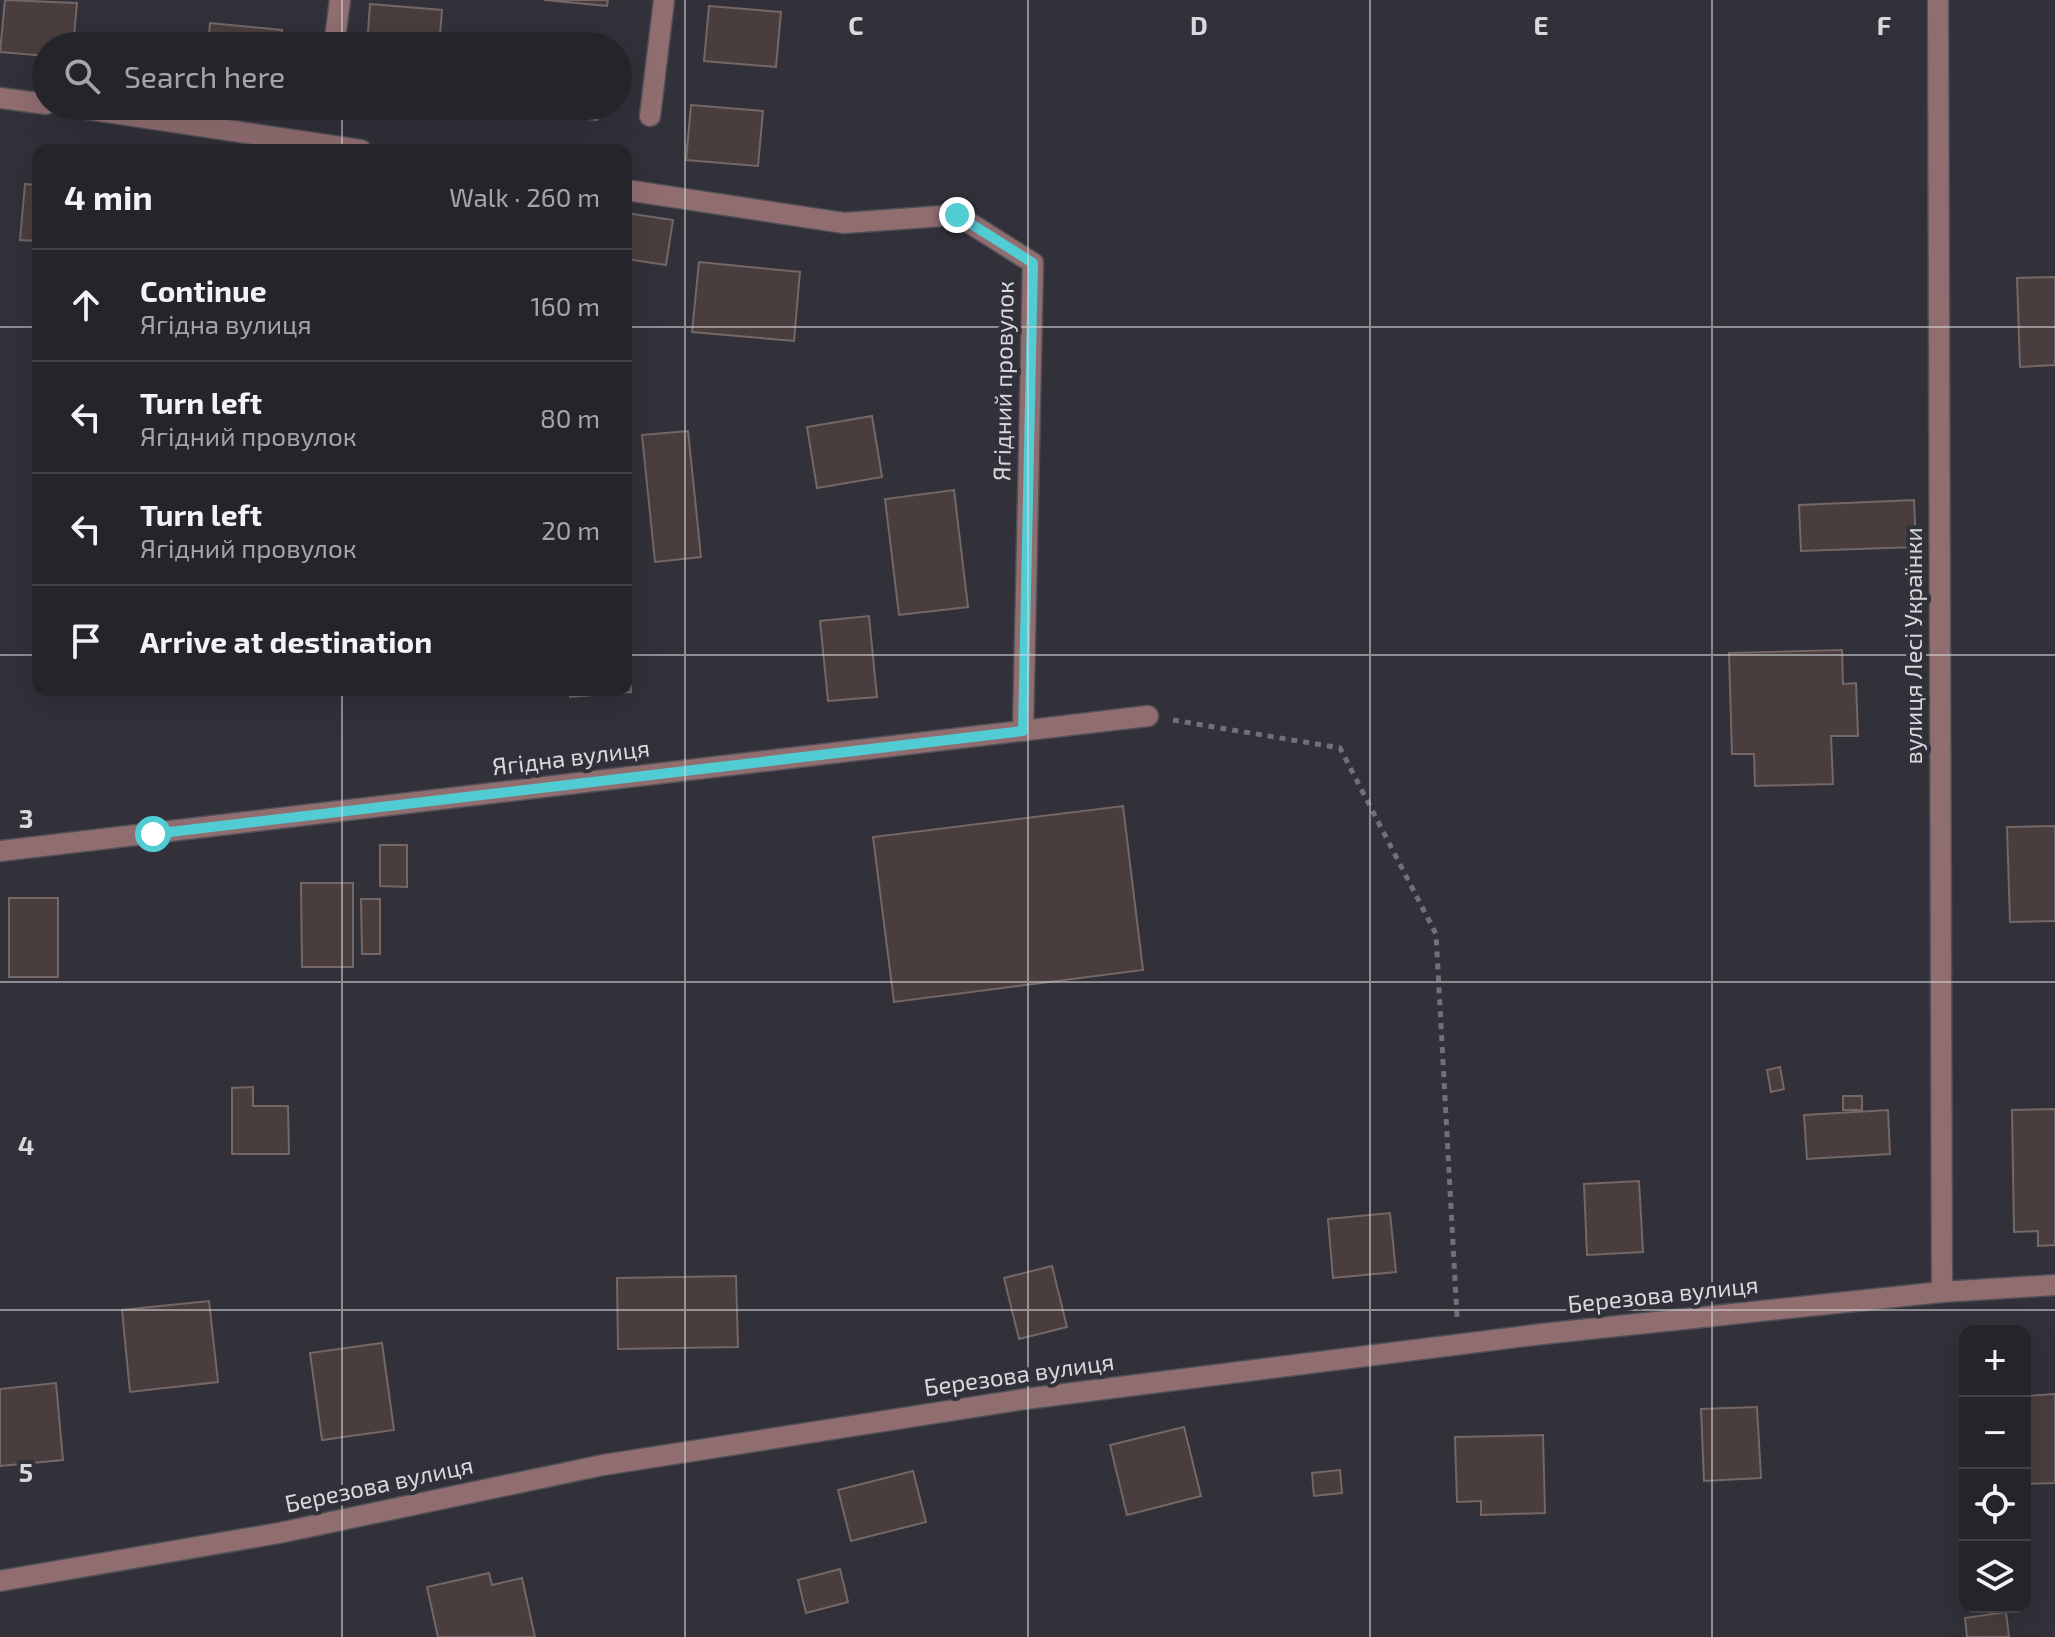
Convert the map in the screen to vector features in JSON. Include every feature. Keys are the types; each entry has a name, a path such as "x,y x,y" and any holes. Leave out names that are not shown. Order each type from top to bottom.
{"street":[{"path":"336,32 340,0"},
{"path":"650,116 664,0"},
{"name":"вулиця Лесі Українки","path":"1938,0 1942,1292"},
{"path":"0,98 32,102"},
{"path":"160,120 321,144"},
{"name":"Ягідний провулок","path":"632,191 844,223 957,215 1033,263 1023,731"},
{"name":"Ягідна вулиця","path":"0,851 1148,716"},
{"name":"Березова вулиця","path":"0,1581 279,1533 603,1465 1025,1399 1459,1344 1942,1292 2055,1285"}],"path":[{"path":"1148,716 1340,748 1436,934 1459,1344"}],"building":[{"path":"5,0 77,3 74,32 32,32 32,55 0,52"},
{"path":"544,0 608,0 607,6"},
{"path":"370,4 442,10 440,32 368,32"},
{"path":"709,6 781,12 776,67 704,61"},
{"path":"210,23 282,30 282,32 209,32"},
{"path":"691,105 763,111 758,166 686,160"},
{"path":"25,184 32,185 32,241 20,240"},
{"path":"632,214 673,220 666,265 632,260"},
{"path":"699,262 800,272 794,341 692,332"},
{"path":"2055,277 2055,365 2020,367 2017,278"},
{"path":"872,416 882,477 817,488 807,427"},
{"path":"688,431 701,557 655,562 642,435"},
{"path":"954,490 968,607 899,615 885,499"},
{"path":"1914,500 1916,547 1801,551 1799,505"},
{"path":"869,616 877,697 828,701 820,621"},
{"path":"1842,650 1843,684 1856,683 1858,736 1831,736 1833,784 1755,786 1754,754 1732,754 1729,653"},
{"path":"1123,806 1143,970 894,1002 873,837"},
{"path":"2055,826 2055,921 2010,922 2007,827"},
{"path":"380,845 407,845 407,887 380,886"},
{"path":"301,883 353,883 353,967 302,967"},
{"path":"9,898 58,898 58,977 9,977"},
{"path":"361,899 380,899 380,954 362,954"},
{"path":"1780,1067 1784,1089 1771,1092 1767,1070"},
{"path":"253,1087 253,1106 288,1106 289,1154 232,1154 232,1088"},
{"path":"1843,1096 1862,1096 1862,1110 1843,1110"},
{"path":"2055,1109 2055,1245 2038,1246 2038,1231 2014,1232 2012,1110"},
{"path":"1888,1110 1890,1154 1807,1159 1804,1115"},
{"path":"1639,1181 1643,1252 1587,1255 1584,1184"},
{"path":"1390,1213 1396,1272 1333,1278 1328,1219"},
{"path":"1052,1266 1067,1327 1019,1339 1004,1278"},
{"path":"736,1276 738,1347 618,1349 617,1278"},
{"path":"209,1301 218,1382 130,1392 122,1310"},
{"path":"382,1343 394,1430 322,1440 310,1353"},
{"path":"56,1383 63,1460 0,1466 0,1389"},
{"path":"2055,1394 2055,1483 2031,1484 2031,1396"},
{"path":"1757,1407 1761,1478 1704,1481 1701,1409"},
{"path":"1184,1427 1201,1496 1127,1515 1110,1445"},
{"path":"1543,1435 1545,1513 1481,1515 1481,1501 1457,1502 1455,1437"},
{"path":"1340,1470 1342,1493 1314,1496 1312,1473"},
{"path":"913,1471 926,1522 851,1541 838,1490"},
{"path":"840,1569 848,1602 806,1613 798,1580"},
{"path":"489,1573 492,1585 522,1578 535,1637 438,1637 427,1587"},
{"path":"2006,1613 2009,1637 1967,1637 1965,1618"}],"route":[{"path":"153,834 1023,731 1033,263 957,215"}]}
